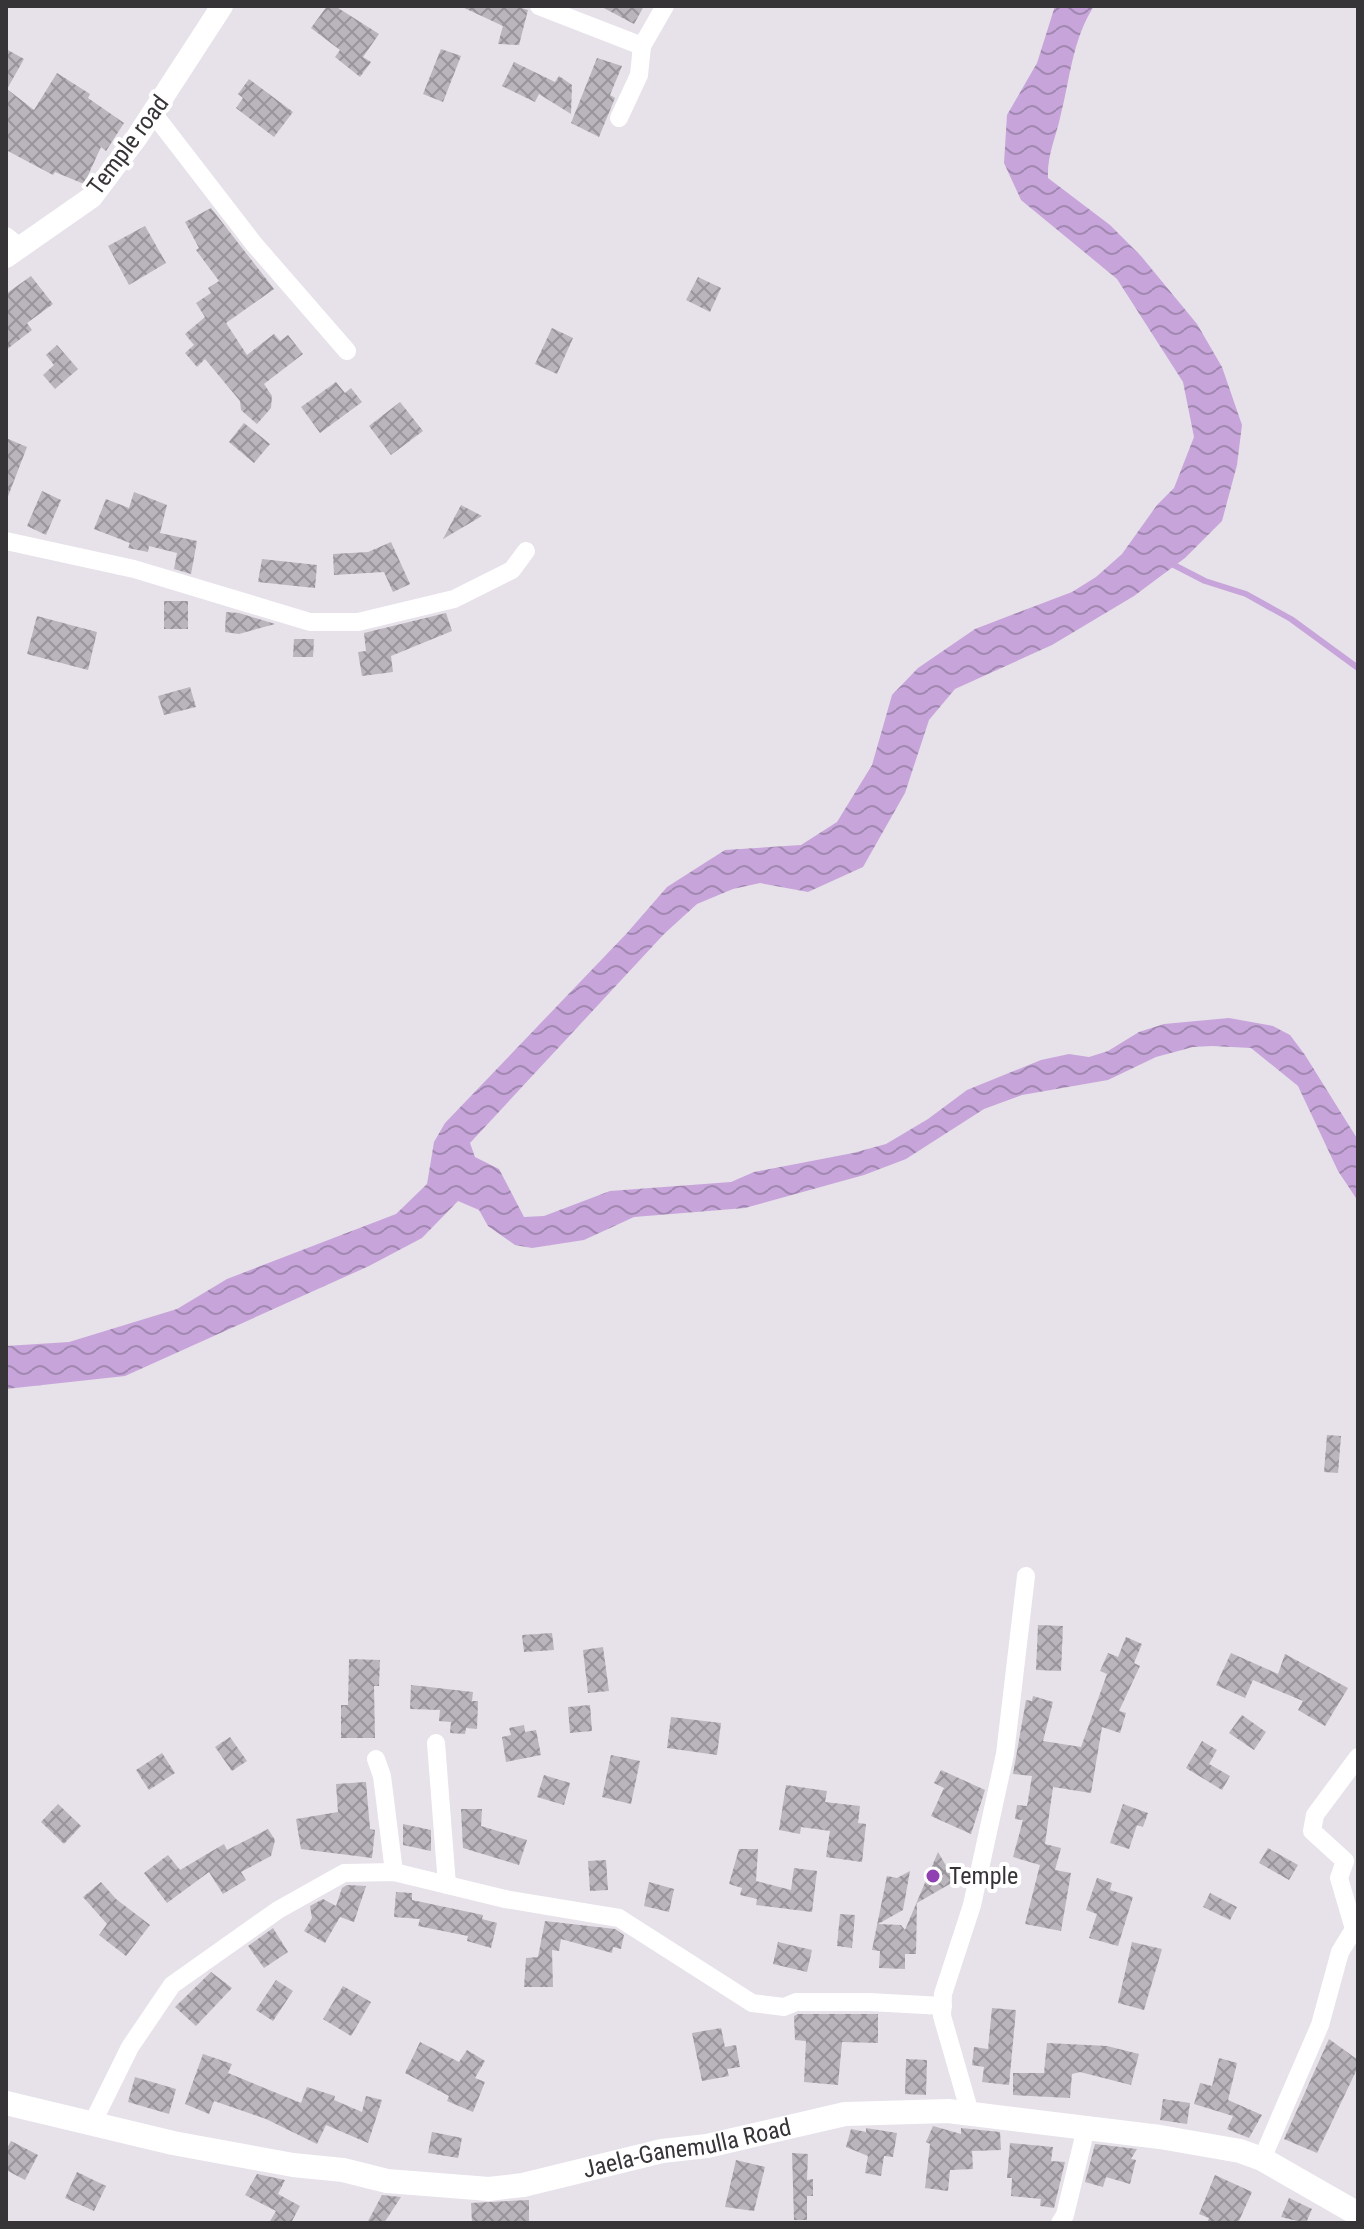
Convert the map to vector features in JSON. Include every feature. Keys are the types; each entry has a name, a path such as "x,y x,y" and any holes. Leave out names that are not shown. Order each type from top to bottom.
{"main road":[{"name":"Jaela-Ganemulla Road","path":"6,2103 173,2143 293,2165 343,2170 387,2181 489,2189 523,2185 662,2151 707,2146 845,2114 970,2113 1210,2145 1262,2159 1358,2214"}],"street":[{"name":"Temple road","path":"11,247 92,197 153,113 222,6"},
{"path":"539,6 642,46"},
{"path":"619,118 639,75 642,46 665,6"},
{"path":"153,113 254,244 347,351"},
{"path":"6,541 134,569 310,622 358,622 454,599 512,570 526,551"},
{"path":"970,2113 942,2016 943,2006 972,1905 1005,1754 1026,1576"},
{"path":"436,1743 447,1885"},
{"path":"1262,2159 1320,2025 1340,1952 1354,1929 1339,1878 1345,1861 1312,1831 1315,1815 1358,1757"},
{"path":"376,1759 382,1776 394,1872"},
{"path":"92,2124 130,2047 172,1985 278,1910 344,1873 394,1872 505,1899 619,1918 752,2003 784,2007 796,2002 943,2006"},
{"path":"1060,2223 1086,2128"}],"water":[{"path":"1055,6 1094,6 1076,46 1050,155 1048,178 1110,225 1141,256 1197,324 1222,367 1242,425 1237,465 1222,521 1185,558 1134,596 1052,645 955,689 929,720 905,793 863,867 808,892 760,883 733,889 697,904 664,934 470,1143 475,1157 499,1169 524,1217 544,1216 610,1191 731,1182 754,1172 886,1144 928,1119 967,1090 1041,1060 1069,1054 1089,1057 1108,1051 1139,1032 1164,1024 1229,1018 1273,1026 1290,1035 1305,1055 1358,1140 1358,1201 1338,1171 1298,1086 1251,1048 1193,1047 1156,1057 1108,1080 1022,1095 984,1109 906,1159 864,1175 745,1208 634,1217 584,1240 532,1248 515,1245 488,1226 479,1210 458,1201 422,1238 369,1266 125,1376 6,1389 6,1346 69,1342 177,1309 227,1279 396,1214 427,1184 434,1142 445,1123 667,887 725,850 801,845 837,822 872,765 892,695 918,668 975,629 1072,592 1096,577 1122,554 1157,505 1174,488 1194,437 1183,382 1117,279 1021,200 1004,163 1007,115 1037,63"}],"building":[{"path":"327,6 335,6 379,34 363,57 371,62 360,77 335,57 340,50 311,28"},
{"path":"460,6 515,6 528,10 519,45 498,44 503,26"},
{"path":"600,6 644,6 634,24"},
{"path":"6,49 24,59 7,89 34,110 57,73 90,94 88,98 124,123 106,151 101,147 84,184 55,172 53,175 6,150"},
{"path":"441,49 461,56 443,102 423,94"},
{"path":"597,58 622,66 610,95 615,98 599,137 571,123"},
{"path":"514,62 555,82 559,76 572,85 571,114 539,94 535,102 502,86"},
{"path":"249,79 293,112 274,137 236,108 243,98 238,94"},
{"path":"211,208 274,289 226,323 247,355 274,334 280,341 288,335 303,354 264,384 272,396 271,408 257,424 241,410 240,401 205,359 197,367 185,353 194,345 185,334 205,317 196,303 211,293 208,288 219,281 196,250 199,248 185,222"},
{"path":"145,226 166,263 129,285 108,246"},
{"path":"31,276 53,304 27,323 32,330 6,350 6,294"},
{"path":"698,277 721,288 710,312 686,300"},
{"path":"552,328 573,338 557,374 535,364"},
{"path":"57,345 78,369 55,389 43,375 54,365 46,355"},
{"path":"336,382 345,393 351,388 362,402 320,433 301,407"},
{"path":"400,402 423,431 391,455 369,426"},
{"path":"244,423 270,444 254,463 229,442"},
{"path":"6,438 27,447 7,499 6,499"},
{"path":"42,491 61,500 46,535 27,526"},
{"path":"134,492 167,505 160,533 197,541 191,574 174,569 177,553 149,546 148,552 128,548 130,543 94,529 106,499 129,508"},
{"path":"461,505 482,516 443,539"},
{"path":"391,542 410,584 393,592 384,572 334,575 333,554 368,552"},
{"path":"262,559 317,565 315,588 258,582"},
{"path":"164,601 188,601 188,629 164,629"},
{"path":"226,612 275,624 239,634 225,632"},
{"path":"446,613 452,631 391,656 393,672 362,676 358,652 366,651 364,633"},
{"path":"37,616 97,632 88,670 27,654"},
{"path":"294,639 314,639 313,657 293,657"},
{"path":"190,687 196,707 164,715 158,696"},
{"path":"1327,1435 1341,1436 1338,1473 1324,1472"},
{"path":"1038,1625 1063,1626 1061,1671 1036,1670"},
{"path":"552,1633 554,1650 524,1652 522,1635"},
{"path":"1126,1637 1142,1644 1134,1663 1140,1666 1119,1711 1126,1713 1120,1733 1102,1727 1091,1793 1053,1787 1045,1844 1061,1848 1055,1870 1071,1873 1061,1931 1025,1924 1040,1865 1013,1857 1023,1820 1015,1819 1017,1805 1027,1806 1032,1776 1013,1774 1026,1700 1032,1701 1033,1696 1053,1702 1043,1741 1081,1747 1107,1674 1100,1671 1108,1653 1118,1657"},
{"path":"603,1647 609,1691 588,1693 583,1650"},
{"path":"1231,1653 1278,1674 1285,1654 1348,1688 1325,1726 1298,1710 1303,1701 1253,1680 1245,1698 1216,1685"},
{"path":"349,1659 380,1660 379,1686 374,1686 375,1738 341,1738 341,1705 348,1705"},
{"path":"411,1685 473,1692 472,1701 478,1701 477,1729 466,1728 465,1734 450,1733 451,1722 439,1721 440,1710 410,1709"},
{"path":"590,1705 592,1731 570,1733 568,1707"},
{"path":"1242,1715 1266,1732 1254,1750 1229,1733"},
{"path":"671,1717 721,1723 717,1755 667,1748"},
{"path":"524,1725 525,1732 536,1730 541,1755 506,1762 502,1737 511,1735 509,1728"},
{"path":"230,1737 247,1761 232,1771 215,1747"},
{"path":"1202,1741 1217,1750 1209,1764 1230,1776 1222,1790 1186,1768"},
{"path":"162,1753 175,1773 149,1790 136,1770"},
{"path":"611,1755 640,1761 631,1804 602,1797"},
{"path":"941,1770 985,1790 971,1834 931,1816 944,1788 934,1783"},
{"path":"544,1775 570,1783 564,1805 537,1797"},
{"path":"366,1782 370,1829 375,1830 372,1858 301,1849 296,1819 338,1812 336,1784"},
{"path":"786,1785 827,1791 825,1802 860,1806 858,1823 866,1824 862,1862 826,1857 830,1831 801,1827 800,1834 779,1830"},
{"path":"58,1804 81,1826 64,1844 41,1822"},
{"path":"1123,1804 1148,1813 1143,1827 1137,1825 1129,1849 1110,1843"},
{"path":"461,1809 482,1809 481,1826 527,1840 519,1865 463,1848"},
{"path":"403,1824 431,1830 431,1851 403,1845"},
{"path":"268,1829 275,1840 271,1856 241,1872 246,1880 223,1894 209,1872 167,1903 144,1873 168,1855 180,1870 224,1844 227,1850"},
{"path":"1268,1848 1298,1865 1289,1880 1259,1863"},
{"path":"739,1849 758,1849 756,1881 791,1890 794,1868 817,1871 812,1912 756,1905 757,1899 740,1895 742,1888 729,1884"},
{"path":"938,1852 955,1881 917,1903 916,1954 905,1954 905,1969 879,1968 880,1951 872,1950 887,1876 897,1878 910,1871 903,1910 878,1924 901,1925 905,1930"},
{"path":"606,1860 608,1890 590,1891 588,1861"},
{"path":"1097,1878 1112,1883 1110,1890 1133,1897 1118,1946 1089,1938 1097,1914 1086,1910"},
{"path":"101,1882 116,1899 150,1925 126,1956 99,1935 107,1924 83,1897"},
{"path":"649,1882 674,1889 669,1912 644,1906"},
{"path":"347,1885 366,1886 354,1922 340,1917 325,1943 304,1931 312,1918 310,1906 323,1899 336,1906 342,1888"},
{"path":"396,1892 412,1893 412,1900 483,1915 482,1919 497,1923 491,1948 467,1941 468,1936 418,1926 420,1919 394,1917"},
{"path":"1210,1893 1237,1907 1230,1920 1203,1907"},
{"path":"840,1914 855,1915 852,1948 837,1946"},
{"path":"545,1921 615,1929 624,1935 621,1949 613,1947 612,1953 561,1939 559,1951 552,1950 553,1987 524,1987 526,1958 538,1957"},
{"path":"273,1928 288,1952 264,1968 248,1946"},
{"path":"778,1942 812,1950 807,1972 773,1964"},
{"path":"1132,1942 1162,1949 1144,2010 1118,2003"},
{"path":"211,1972 232,1988 196,2026 175,2007"},
{"path":"276,1980 293,1991 273,2021 256,2010"},
{"path":"343,1986 371,2002 351,2036 323,2019"},
{"path":"992,2008 1016,2010 1009,2085 982,2082 984,2067 972,2065 974,2047 988,2049"},
{"path":"878,2014 878,2043 842,2042 838,2085 804,2082 806,2041 795,2040 794,2016"},
{"path":"721,2028 725,2047 736,2045 740,2067 727,2069 729,2076 702,2081 692,2033"},
{"path":"1329,2039 1358,2060 1358,2067 1317,2153 1284,2139"},
{"path":"420,2042 459,2062 467,2050 485,2061 475,2078 485,2082 473,2112 447,2101 449,2096 405,2073"},
{"path":"1047,2043 1107,2046 1139,2054 1131,2085 1080,2072 1072,2074 1070,2098 1013,2095 1013,2073 1044,2073"},
{"path":"203,2054 232,2064 228,2073 301,2103 307,2087 335,2096 334,2100 362,2112 366,2096 382,2100 368,2143 326,2125 317,2144 266,2119 214,2101 209,2114 185,2104"},
{"path":"1219,2058 1237,2063 1228,2100 1262,2115 1249,2138 1227,2129 1233,2116 1194,2104 1200,2083 1212,2086"},
{"path":"906,2059 927,2060 926,2095 905,2094"},
{"path":"135,2077 176,2089 169,2114 128,2102"},
{"path":"1163,2099 1190,2103 1187,2124 1160,2120"},
{"path":"933,2126 961,2134 961,2128 1000,2132 1001,2150 972,2151 973,2169 950,2170 948,2191 925,2188 930,2144 926,2142"},
{"path":"866,2128 897,2133 893,2157 884,2156 881,2176 865,2173 868,2156 846,2147 851,2129 866,2132"},
{"path":"432,2132 462,2138 458,2158 428,2153"},
{"path":"11,2141 38,2155 25,2180 6,2170 6,2150"},
{"path":"1010,2143 1053,2147 1051,2161 1065,2162 1054,2208 1040,2206 1041,2199 1011,2196 1012,2178 1007,2178"},
{"path":"1095,2144 1137,2149 1131,2159 1136,2160 1130,2184 1106,2177 1103,2187 1085,2182"},
{"path":"792,2153 808,2154 807,2180 813,2179 813,2196 807,2196 807,2220 794,2220"},
{"path":"736,2160 765,2167 754,2211 725,2207"},
{"path":"77,2172 106,2186 94,2211 65,2198"},
{"path":"257,2174 285,2180 278,2194 300,2206 291,2223 269,2223 276,2211 245,2195"},
{"path":"1215,2175 1252,2192 1238,2223 1207,2223 1209,2218 1199,2214"},
{"path":"382,2195 401,2197 384,2223 367,2223"},
{"path":"1289,2198 1312,2209 1306,2223 1281,2217"},
{"path":"529,2200 529,2223 472,2223 471,2203"}],"waterway":[{"path":"1170,563 1205,581 1246,594 1291,619 1358,668"}],"place":[{"name":"Temple","path":"933,1876"}]}
